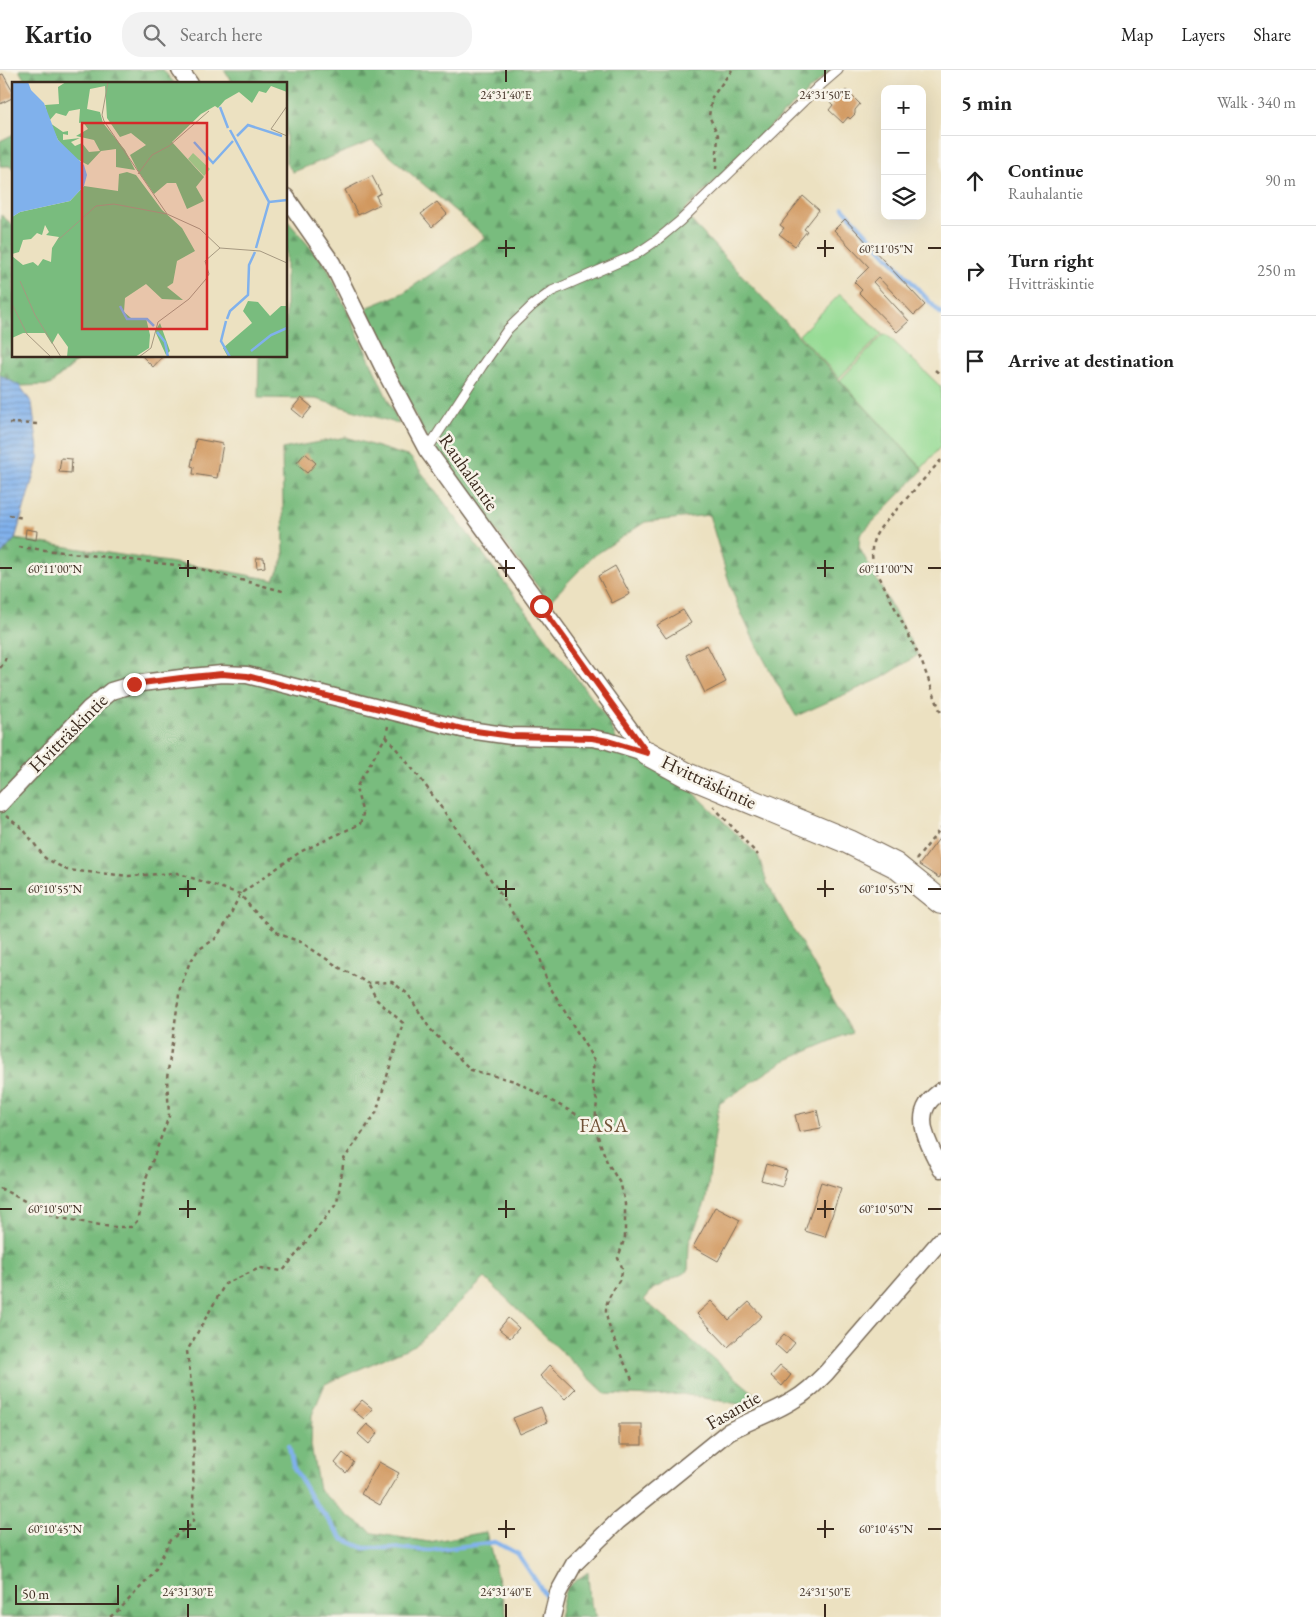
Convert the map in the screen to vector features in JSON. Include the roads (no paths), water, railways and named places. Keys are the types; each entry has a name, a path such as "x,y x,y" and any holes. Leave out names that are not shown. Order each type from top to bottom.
{"street":[{"path":"180,70 189,82"},
{"name":"Rauhalantie","path":"288,201 332,263 386,373 427,450 647,753"},
{"name":"Hvitträskintie","path":"0,804 89,709 111,691 124,686 181,678 222,674 247,676 462,729 511,736 592,738 647,753 687,775 849,842 895,864 941,902"},
{"path":"941,1091 926,1106 924,1115 926,1134 941,1169"},
{"name":"Fasantie","path":"552,1617 558,1593 574,1564 612,1527 728,1432 791,1402 808,1390 826,1373 941,1240"}],"lane":[{"path":"427,450 508,329 533,304 552,291 635,255 657,240 680,221 838,70"}],"water":[{"path":"0,375 20,386 32,403 39,457 15,539 0,556"}],"waterway":[{"path":"843,208 941,314"},
{"path":"289,1446 293,1466 311,1498 343,1539 364,1548 398,1548 430,1551 495,1542 518,1554 546,1596"}],"district":[{"name":"FASA","path":"604,1125"}]}
